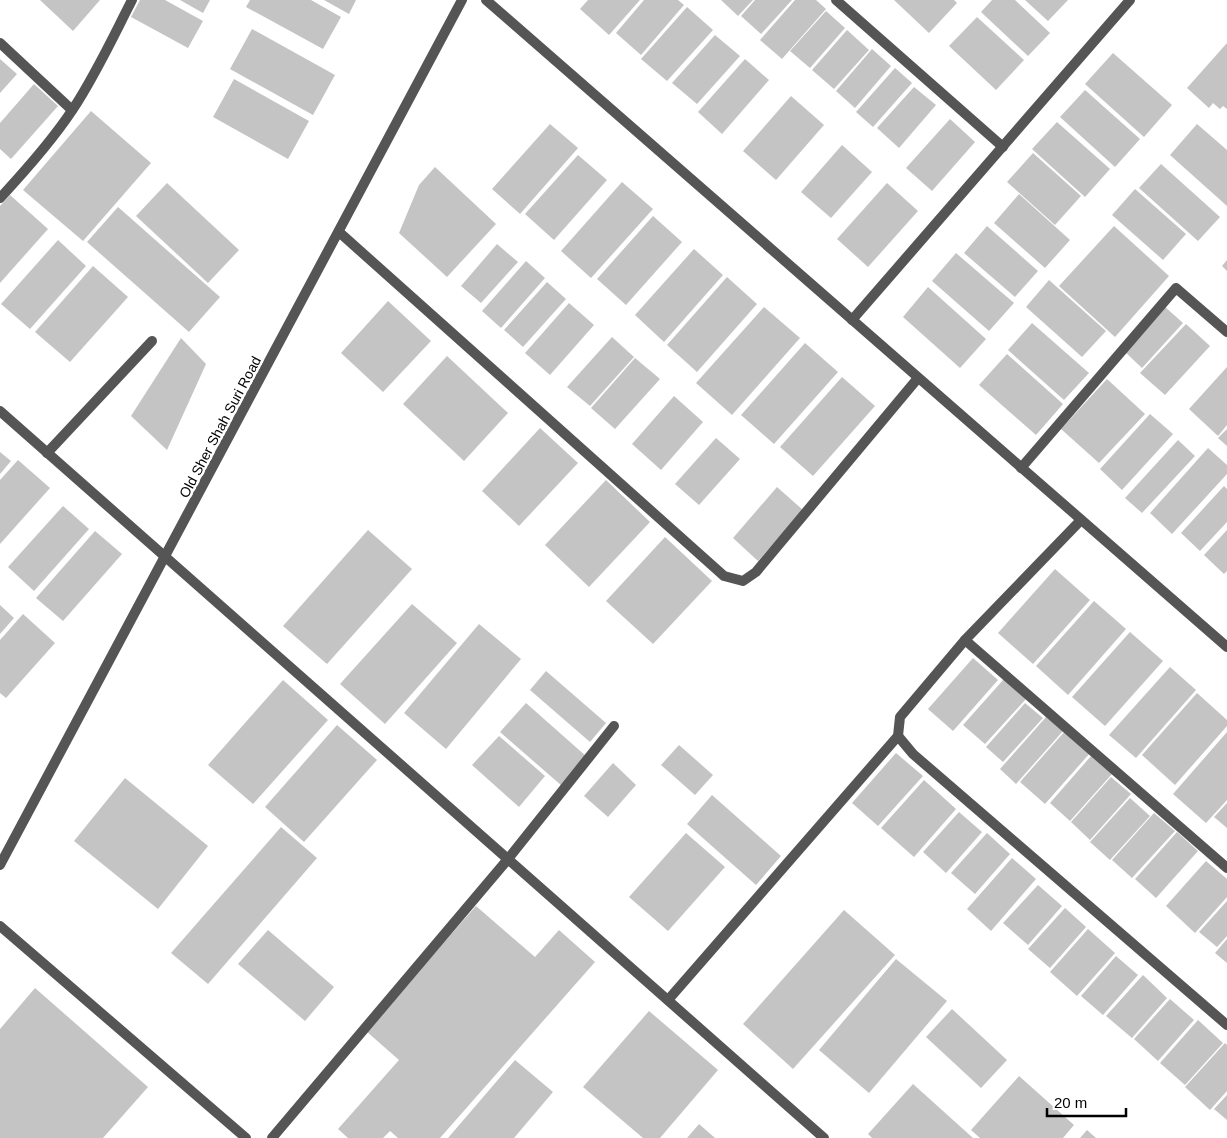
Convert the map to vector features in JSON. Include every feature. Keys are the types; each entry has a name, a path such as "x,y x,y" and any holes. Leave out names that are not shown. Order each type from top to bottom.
{"street":[{"path":"0,198 35,159 72,110 96,71 132,0"},
{"name":"Old Sher Shah Suri Road","path":"0,865 462,0"},
{"path":"486,0 1227,647"},
{"path":"836,0 1003,146"},
{"path":"852,320 1130,0"},
{"path":"0,43 72,110"},
{"path":"339,232 724,576 743,581 756,572 918,378"},
{"path":"1021,468 1176,288 1227,332"},
{"path":"47,453 152,341"},
{"path":"0,411 824,1138"},
{"path":"668,1000 898,736 900,717 965,640 1081,520"},
{"path":"965,640 1227,868"},
{"path":"272,1138 508,860 614,726"},
{"path":"898,736 921,761 1227,1025"},
{"path":"0,926 246,1138"}],"building":[{"path":"40,0 100,0 73,31"},
{"path":"140,0 165,0 203,21 188,48 131,17"},
{"path":"180,0 210,0 203,13"},
{"path":"250,0 311,0 341,17 323,49 246,7"},
{"path":"324,0 356,0 349,14"},
{"path":"588,0 640,0 609,35 580,9"},
{"path":"644,0 678,0 684,5 641,55 616,33"},
{"path":"721,0 753,0 738,16"},
{"path":"755,0 792,0 761,34 741,16"},
{"path":"795,0 816,0 826,9 782,59 760,40"},
{"path":"894,0 954,0 957,3 929,33"},
{"path":"992,0 1015,0 1050,33 1028,56 981,12"},
{"path":"1025,0 1068,0 1048,21"},
{"path":"687,7 713,30 667,81 641,59"},
{"path":"826,11 845,28 810,68 790,51"},
{"path":"977,17 1024,60 996,90 949,46"},
{"path":"252,29 335,75 313,115 230,69"},
{"path":"847,30 869,50 834,89 812,70"},
{"path":"715,35 740,56 697,104 672,83"},
{"path":"1227,43 1227,109 1223,106 1220,109 1213,103 1209,108 1187,88"},
{"path":"872,49 891,66 855,108 836,91"},
{"path":"1113,53 1172,105 1144,137 1085,84"},
{"path":"0,59 17,74 0,93"},
{"path":"745,59 769,80 722,134 698,112"},
{"path":"895,68 912,83 873,127 856,112"},
{"path":"234,79 309,121 288,159 213,117"},
{"path":"34,84 58,106 11,159 0,149 0,123"},
{"path":"914,87 936,105 899,148 877,128"},
{"path":"1085,90 1140,139 1115,167 1060,117"},
{"path":"791,96 824,125 776,180 743,151"},
{"path":"91,111 151,163 83,241 23,190"},
{"path":"950,119 975,142 932,191 906,168"},
{"path":"1057,122 1110,169 1085,197 1032,149"},
{"path":"550,124 578,148 520,214 492,189"},
{"path":"1197,124 1227,150 1227,206 1170,155"},
{"path":"842,145 872,172 831,218 801,192"},
{"path":"1033,153 1081,196 1055,225 1007,182"},
{"path":"578,155 607,180 554,240 525,214"},
{"path":"1161,164 1220,217 1198,241 1139,188"},
{"path":"435,167 496,224 447,277 399,233 419,185"},
{"path":"622,182 653,209 591,278 561,251"},
{"path":"167,183 239,250 208,283 136,216"},
{"path":"887,183 918,211 868,267 837,239"},
{"path":"1135,189 1186,234 1163,260 1112,215"},
{"path":"1019,194 1070,240 1045,268 994,223"},
{"path":"10,195 48,229 0,283 0,206"},
{"path":"118,207 220,297 189,332 87,242"},
{"path":"653,216 682,242 626,305 597,279"},
{"path":"987,226 1038,271 1015,297 964,253"},
{"path":"1114,226 1169,276 1115,337 1059,286"},
{"path":"58,240 86,266 30,329 1,304"},
{"path":"497,244 518,262 481,303 461,286"},
{"path":"694,249 723,275 664,342 635,315"},
{"path":"956,253 1014,303 989,331 932,281"},
{"path":"1227,260 1227,271 1222,266"},
{"path":"526,261 545,278 501,328 482,311"},
{"path":"93,266 128,297 70,362 35,332"},
{"path":"727,277 757,304 697,372 667,345"},
{"path":"1049,280 1106,331 1082,357 1026,307"},
{"path":"547,282 566,299 523,347 504,330"},
{"path":"928,287 986,339 960,368 903,317"},
{"path":"388,301 431,341 383,392 341,353"},
{"path":"569,303 594,325 550,375 525,353"},
{"path":"1164,306 1183,323 1142,368 1124,351"},
{"path":"764,307 800,338 732,415 696,383"},
{"path":"1032,323 1089,373 1064,400 1008,350"},
{"path":"1186,324 1210,346 1165,395 1140,373"},
{"path":"612,337 634,357 590,406 567,387"},
{"path":"181,338 206,364 167,450 131,416"},
{"path":"805,343 838,372 774,444 741,415"},
{"path":"1007,354 1063,404 1036,435 979,385"},
{"path":"447,356 508,413 464,461 403,404"},
{"path":"635,358 660,379 615,429 591,408"},
{"path":"1227,367 1227,425 1218,436 1189,409"},
{"path":"842,377 875,406 813,476 780,447"},
{"path":"1107,379 1145,414 1099,463 1061,429"},
{"path":"674,396 703,422 661,470 632,444"},
{"path":"1150,414 1173,434 1122,490 1100,469"},
{"path":"540,428 578,463 519,526 482,491"},
{"path":"1227,429 1227,446 1218,438"},
{"path":"716,438 740,459 699,505 675,484"},
{"path":"1178,440 1195,456 1142,513 1125,498"},
{"path":"1208,448 1227,465 1227,474 1172,534 1150,513"},
{"path":"0,452 11,461 0,474"},
{"path":"18,460 50,488 0,544 0,480"},
{"path":"606,480 650,522 589,587 545,545"},
{"path":"1224,486 1227,489 1227,522 1200,551 1181,533"},
{"path":"777,487 803,510 758,561 733,538"},
{"path":"63,506 89,529 34,591 8,567"},
{"path":"368,530 412,569 327,664 283,626"},
{"path":"1227,530 1227,571 1224,574 1204,555"},
{"path":"95,531 122,554 63,621 36,598"},
{"path":"665,537 712,581 653,644 606,601"},
{"path":"1055,569 1090,600 1033,664 998,633"},
{"path":"1094,601 1126,629 1068,695 1036,666"},
{"path":"412,604 457,643 385,724 340,684"},
{"path":"0,605 14,618 0,634"},
{"path":"23,614 55,643 6,698 0,693 0,640"},
{"path":"479,624 521,659 446,749 404,713"},
{"path":"1130,632 1163,661 1105,726 1072,697"},
{"path":"973,658 998,680 953,731 928,709"},
{"path":"1170,667 1196,690 1136,758 1109,735"},
{"path":"546,671 606,723 590,742 530,690"},
{"path":"1004,679 1026,699 985,744 963,725"},
{"path":"283,680 328,720 253,804 208,765"},
{"path":"1197,693 1227,720 1227,726 1175,785 1142,755"},
{"path":"526,703 587,757 562,786 500,732"},
{"path":"1025,703 1043,718 1003,762 986,747"},
{"path":"1046,717 1063,731 1016,784 1000,769"},
{"path":"337,725 377,760 304,842 265,807"},
{"path":"1065,731 1090,753 1045,804 1020,782"},
{"path":"1227,732 1227,800 1206,823 1173,794"},
{"path":"499,736 545,776 519,807 472,765"},
{"path":"679,745 713,775 695,795 661,765"},
{"path":"896,753 923,776 878,826 852,803"},
{"path":"1091,756 1112,774 1070,821 1050,803"},
{"path":"613,763 636,785 608,817 584,796"},
{"path":"1111,777 1131,794 1090,840 1071,822"},
{"path":"125,778 208,846 158,909 74,841"},
{"path":"924,780 956,809 914,857 881,828"},
{"path":"712,795 781,856 756,885 687,824"},
{"path":"1130,798 1150,816 1110,860 1090,842"},
{"path":"1227,803 1227,828 1214,817"},
{"path":"959,812 982,832 946,873 923,852"},
{"path":"1154,813 1175,831 1132,878 1112,860"},
{"path":"281,827 317,858 208,984 171,953"},
{"path":"1177,832 1198,851 1156,898 1135,879"},
{"path":"686,833 725,867 668,931 629,897"},
{"path":"987,833 1010,854 975,894 951,873"},
{"path":"1012,858 1036,879 991,931 967,909"},
{"path":"1206,861 1227,879 1227,897 1195,933 1166,906"},
{"path":"1038,885 1062,906 1028,945 1003,923"},
{"path":"1227,901 1227,936 1217,947 1199,932"},
{"path":"476,906 535,957 559,930 595,962 440,1138 398,1138 390,1131 383,1138 348,1138 338,1129 399,1060 366,1031"},
{"path":"1065,908 1086,927 1050,968 1028,949"},
{"path":"844,910 895,955 793,1069 743,1024"},
{"path":"1088,929 1115,953 1077,996 1050,972"},
{"path":"268,930 334,987 305,1021 238,964"},
{"path":"1227,939 1227,963 1215,953"},
{"path":"1116,956 1138,975 1103,1015 1081,996"},
{"path":"896,959 947,1001 869,1093 819,1050"},
{"path":"1143,975 1167,998 1132,1038 1106,1016"},
{"path":"35,988 148,1087 103,1138 0,1138 0,1029"},
{"path":"1170,999 1194,1020 1158,1061 1134,1039"},
{"path":"952,1009 1007,1060 981,1088 926,1037"},
{"path":"649,1011 718,1070 660,1138 643,1138 583,1087"},
{"path":"1198,1020 1223,1043 1185,1085 1160,1063"},
{"path":"1225,1043 1227,1045 1227,1091 1210,1110 1185,1087"},
{"path":"515,1060 553,1092 514,1138 448,1138"},
{"path":"1019,1076 1074,1125 1063,1138 980,1138 971,1130"},
{"path":"913,1084 973,1138 872,1138 868,1134"},
{"path":"1227,1095 1227,1120 1214,1109"},
{"path":"699,1124 715,1138 687,1138"},
{"path":"1087,1130 1096,1138 1080,1138"}]}
